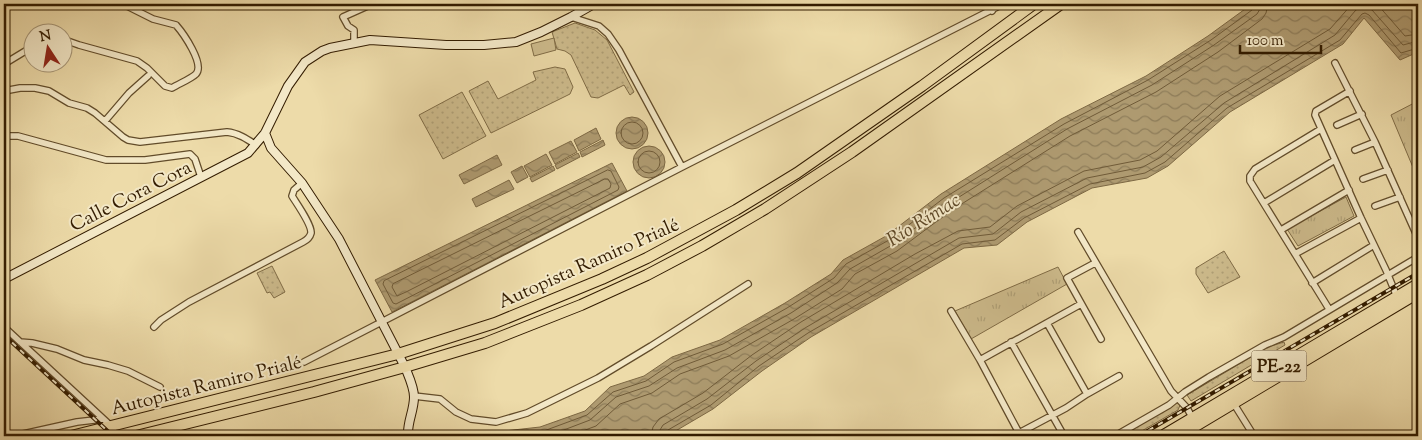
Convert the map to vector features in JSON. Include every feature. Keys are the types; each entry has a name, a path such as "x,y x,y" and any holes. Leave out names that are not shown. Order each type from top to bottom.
{"highway":[{"name":"Autopista Ramiro Prialé","path":"71,436 398,354 495,323 569,294 647,258 736,210 797,173 1034,4"},
{"name":"Autopista Ramiro Prialé","path":"136,436 314,392 486,343 581,305 647,275 702,246 765,209 852,152 1061,4"},
{"name":"PE-22","path":"1179,436 1195,421 1398,300 1418,284"},
{"name":"PE-22","path":"1398,300 1418,293"},
{"name":"PE-22","path":"1162,436 1234,404 1314,350"}],"street":[{"path":"72,43 137,61 169,88 196,73 198,62 176,25 153,19 123,4"},
{"path":"354,43 354,30 348,26 343,17 372,4"},
{"name":"Calle Cora Cora","path":"4,279 248,153 265,133 288,86 306,62 322,51 370,40 446,45 484,45 516,42 541,32 594,4"},
{"path":"987,4 992,10"},
{"path":"304,362 1003,4"},
{"path":"571,17 599,26 608,34 619,50 682,167"},
{"path":"4,64 22,54"},
{"path":"1335,64 1362,114 1418,238"},
{"path":"104,121 129,93 148,76"},
{"path":"4,91 20,88 42,89 69,103 87,108 128,140 140,142 227,132 234,133 256,145 271,148"},
{"path":"1350,91 1316,111 1315,115 1398,300"},
{"path":"1337,125 1362,114"},
{"path":"1321,129 1255,169 1250,176 1250,180 1329,310"},
{"path":"265,133 271,148 302,183 339,239 405,367 414,396 414,403 408,422 408,436"},
{"path":"4,136 18,136 106,160 145,160 190,154 195,159 201,177"},
{"path":"1355,150 1375,142"},
{"path":"1264,203 1335,160"},
{"path":"1363,179 1388,170"},
{"path":"154,327 161,320 189,302 308,239 311,233 310,227 292,196 294,190 302,183"},
{"path":"1281,230 1349,190"},
{"path":"1375,206 1400,197"},
{"path":"1295,254 1361,218"},
{"path":"1078,232 1171,391 1187,408 1195,421"},
{"path":"1312,283 1374,245"},
{"path":"1115,436 1169,405 1185,392 1223,369 1265,345 1284,337 1418,257"},
{"path":"1095,263 1067,278 1101,339"},
{"path":"414,396 440,399 456,412 471,419 496,422 528,413 598,378 748,284"},
{"path":"980,360 1082,304"},
{"path":"951,311 1019,433 1052,416 1119,376"},
{"path":"1046,323 1087,394"},
{"path":"4,327 111,426 116,436"},
{"path":"20,342 57,349 84,360 128,371 160,387"},
{"path":"1011,342 1064,436"},
{"path":"1234,404 1254,436"},
{"path":"14,436 77,422 103,419"}],"green space":[{"path":"575,23 595,30 607,40 634,92 630,95 624,85 598,98 591,97 571,55 557,49 552,32"},
{"path":"554,38 556,50 534,56 531,44"},
{"path":"555,67 565,69 573,87 570,94 491,133 469,91 488,81 498,99 536,80 533,72"},
{"path":"462,92 486,136 443,159 419,115"},
{"path":"1418,101 1418,176 1417,177 1391,115"},
{"path":"1346,197 1354,216 1298,246 1287,229"},
{"path":"1224,251 1240,277 1208,293 1196,274 1196,268"},
{"path":"272,266 285,292 274,298 270,292 267,293 257,273"},
{"path":"1058,267 1067,284 971,339 955,311"},
{"path":"1284,342 1285,345 1191,401 1187,395 1268,347"},
{"path":"1178,401 1181,403 1178,410 1133,436 1119,436"}],"water":[{"name":"Río Rímac","path":"1252,4 1418,4 1418,52 1400,60 1364,18 1343,44 1230,112 1168,166 1147,178 1092,188 1027,222 997,245 964,248 811,337 762,371 713,409 667,436 460,436 540,427 585,411 610,387 644,376 672,357 720,340 831,274 843,260 886,236 941,194 1061,119 1146,76 1208,36"},
{"path":"632,117 643,122 648,133 643,144 632,149 621,144 616,133 621,122"},
{"path":"596,128 601,139 579,151 574,140"},
{"path":"603,140 605,145 582,157 580,152"},
{"path":"571,141 577,152 555,164 549,152"},
{"path":"649,146 660,151 665,162 660,173 649,178 638,173 633,162 638,151"},
{"path":"578,153 580,157 557,169 555,165"},
{"path":"546,154 552,165 530,177 524,166"},
{"path":"497,155 502,165 464,184 459,175"},
{"path":"612,163 627,191 392,312 375,280"},
{"path":"522,166 528,177 517,183 511,172"},
{"path":"553,166 555,170 532,182 530,178"},
{"path":"509,180 514,189 476,207 472,199"}],"railway":[{"path":"1139,436 1418,273"},
{"path":"4,335 113,436"}]}
